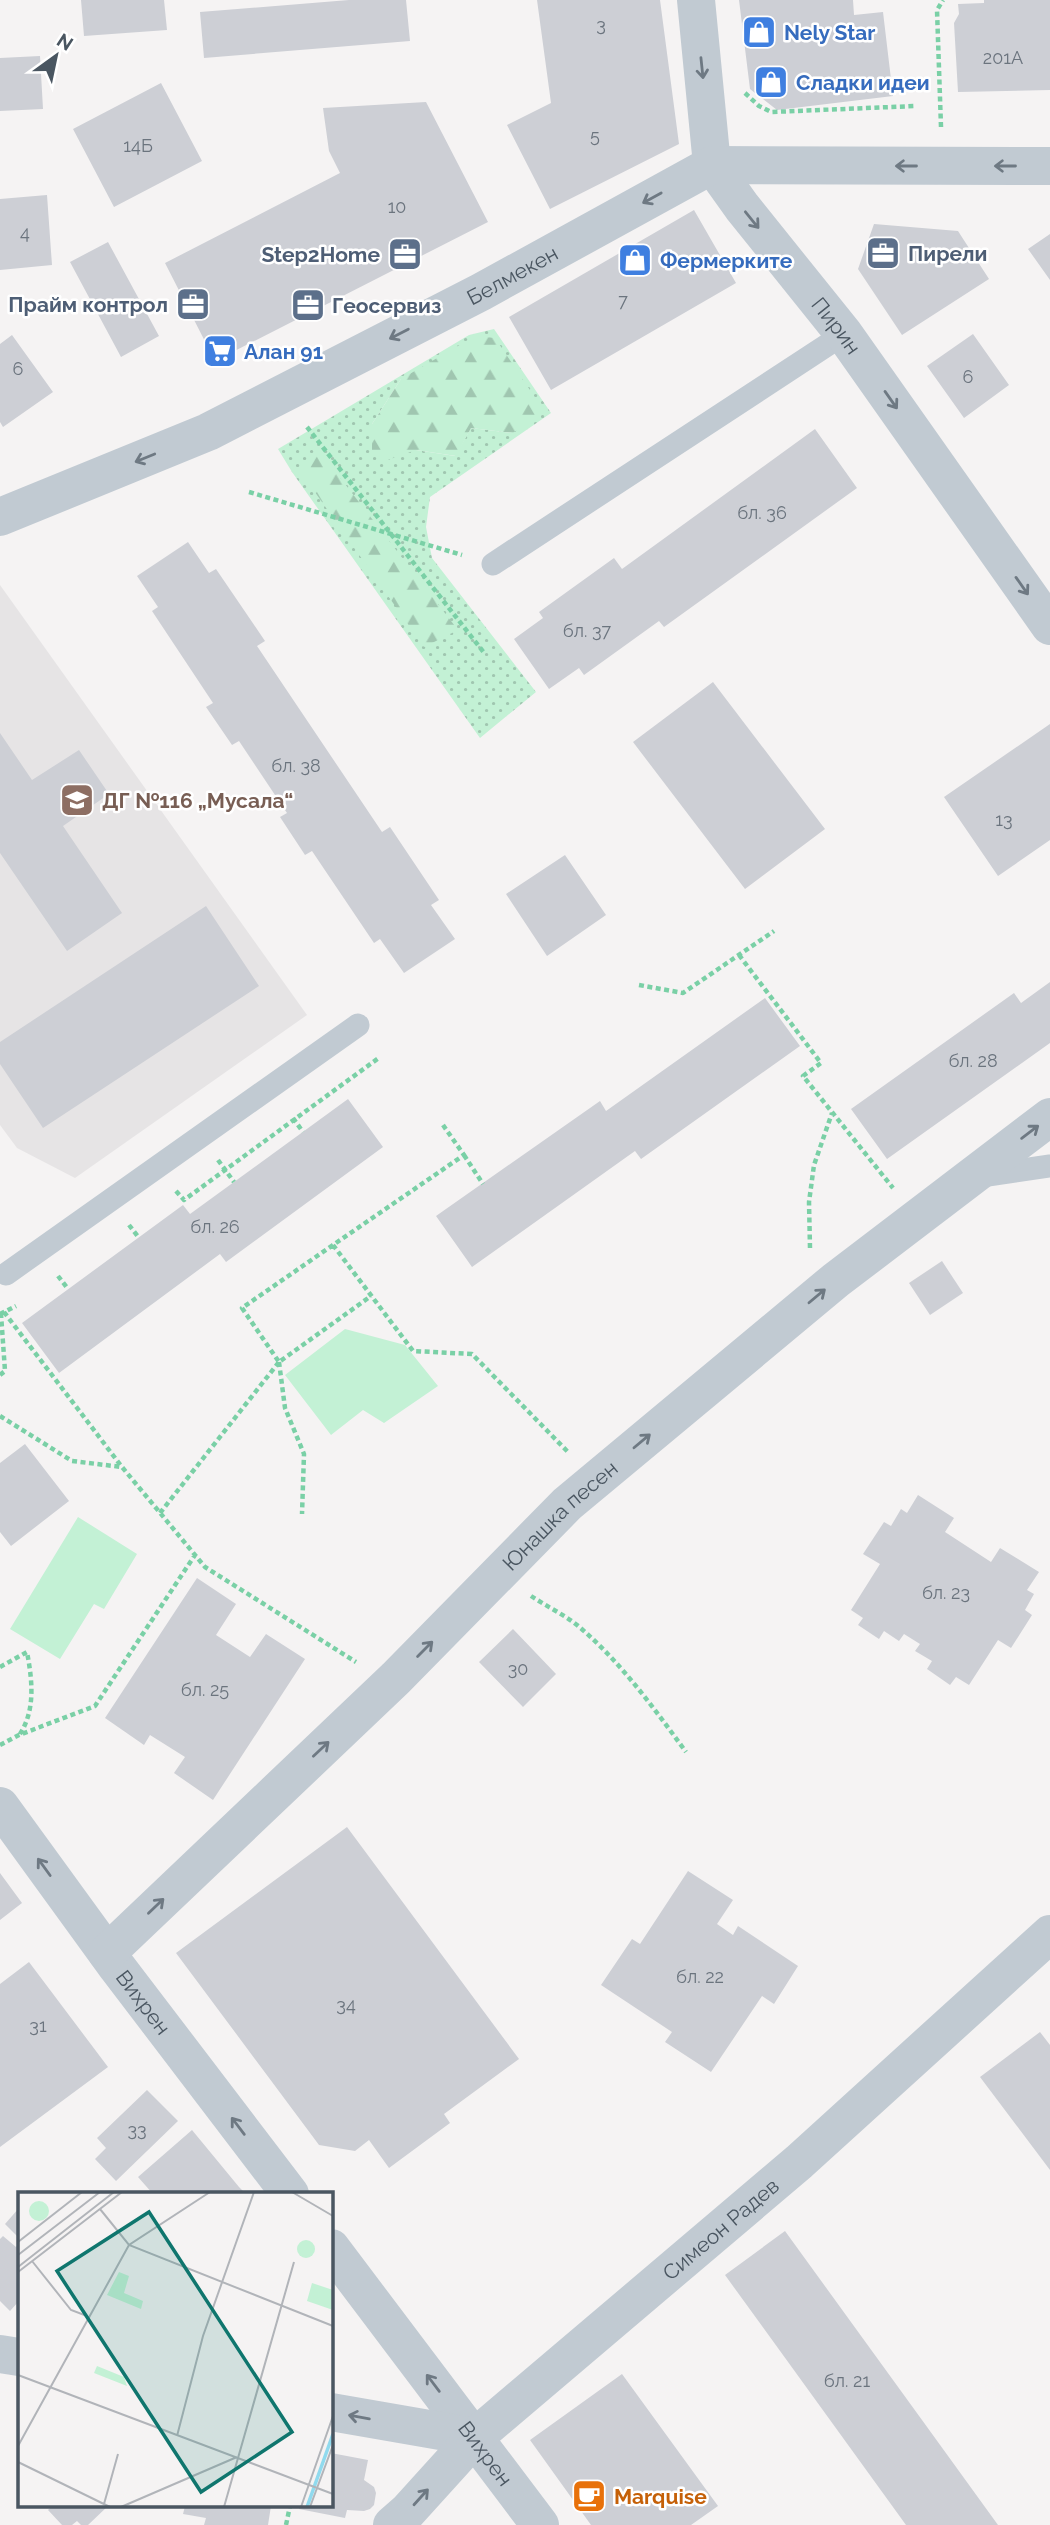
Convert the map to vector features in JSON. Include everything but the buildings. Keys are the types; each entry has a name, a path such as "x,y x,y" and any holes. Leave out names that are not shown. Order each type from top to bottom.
{"street":[{"name":"Пирин","path":"696,0 712,165 742,207 844,334 1050,626"},
{"name":"Белмекен","path":"1,515 208,432 481,292 712,165 1050,166"},
{"name":"Юнашка песен","path":"107,1953 390,1683 568,1504 836,1280 1050,1117"},
{"name":"Вихрен","path":"0,1806 107,1953 288,2192"},
{"name":"Симеон Радев","path":"392,2525 475,2437 799,2162 1050,1934"},
{"name":"Вихрен","path":"332,2249 540,2525"},
{"path":"0,2354 18,2357"},
{"path":"332,2412 475,2437"}],"lane":[{"path":"493,564 844,334"},
{"path":"6,1274 358,1025"},
{"path":"971,1177 1050,1166"}],"path":[{"path":"943,0 937,9 943,165"},
{"path":"741,86 749,97 771,112 916,106"},
{"path":"281,395 485,654"},
{"path":"248,492 493,564"},
{"path":"639,985 683,993 774,931"},
{"path":"739,955 821,1063 803,1076 890,1185"},
{"path":"184,1200 380,1057"},
{"path":"810,1241 809,1202 814,1165 832,1112"},
{"path":"443,1125 483,1184"},
{"path":"302,1514 304,1454 285,1408 279,1362 242,1308 464,1155"},
{"path":"333,1245 413,1351 472,1354 596,1480"},
{"path":"160,1513 279,1362 371,1296"},
{"path":"0,1375 5,1371 3,1313"},
{"path":"3,1313 122,1467 205,1567 390,1683"},
{"path":"0,1416 72,1461 122,1467"},
{"path":"0,1745 19,1734 95,1706 195,1555"},
{"path":"499,1573 574,1623 602,1647 686,1752"},
{"path":"0,1667 27,1651 32,1680 31,1698 27,1722 19,1734"}],"shaded area":[{"name":"ДГ №116 „Мусала“","path":"0,585 307,1015 75,1178 17,1148 0,1125"}],"green space":[{"path":"494,329 551,413 430,497 426,527 432,558 536,692 480,738 278,449 469,335","holes":["401,379 513,433 471,428 455,456 416,450 372,424"]},
{"path":"475,336 495,338 544,411 513,433 471,428 456,456 416,450 385,461 372,455 372,424 401,379"},
{"path":"321,453 458,630 424,647 298,468"},
{"path":"345,1329 405,1345 438,1386 384,1423 363,1410 331,1435 285,1375"},
{"path":"78,1517 137,1554 104,1609 94,1604 60,1659 10,1629"}],"place":[{"name":"Nely Star","path":"759,32"},
{"name":"Сладки идеи","path":"771,82"},
{"name":"Пирели","path":"883,253"},
{"name":"Step2Home","path":"405,254"},
{"name":"Фермерките","path":"635,260"},
{"name":"Прайм контрол","path":"193,304"},
{"name":"Геосервиз","path":"308,305"},
{"name":"Алан 91","path":"220,351"},
{"name":"ДГ №116 „Мусала“","path":"77,800"},
{"name":"Marquise","path":"589,2496"}]}
